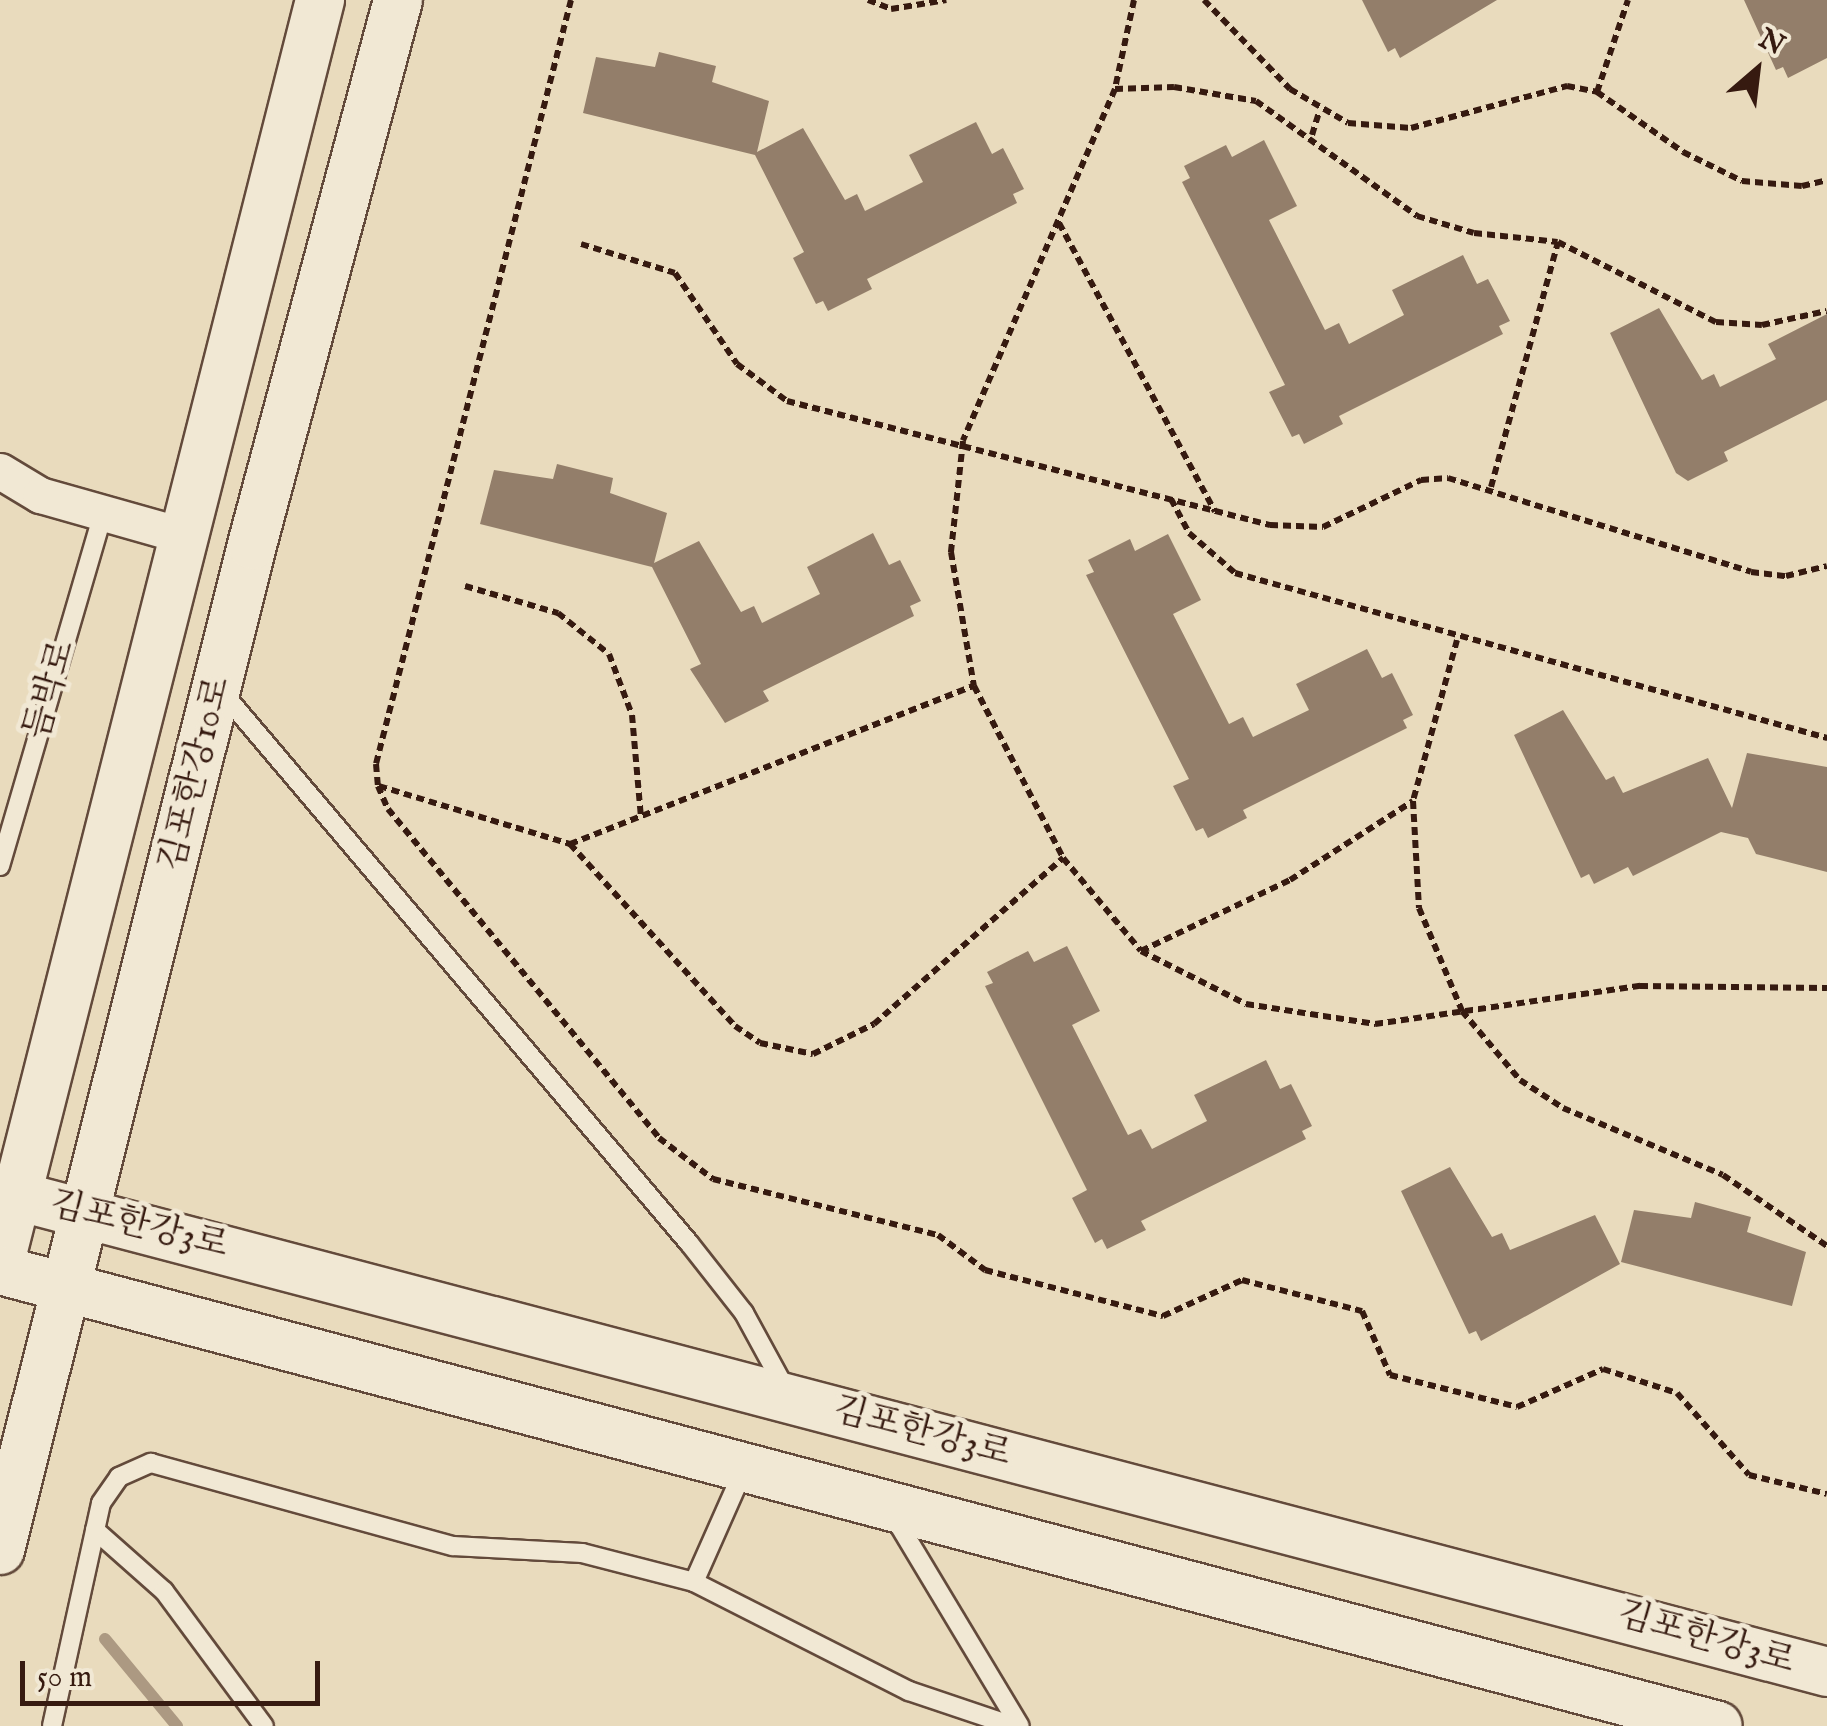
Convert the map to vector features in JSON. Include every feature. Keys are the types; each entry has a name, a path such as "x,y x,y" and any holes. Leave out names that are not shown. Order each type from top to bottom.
{"street":[{"name":"김포한강10로","path":"0,1266 320,0"},
{"name":"김포한강10로","path":"0,1550 218,688 398,0"},
{"path":"0,471 40,496 184,536"},
{"name":"김포한강3로","path":"18,1196 1827,1672"},
{"path":"0,1266 68,1289 1718,1726"}],"lane":[{"name":"듬박로","path":"0,866 103,513"},
{"path":"218,688 689,1244 744,1313 791,1399"},
{"path":"52,1726 94,1530 119,1478 150,1463 453,1546 582,1553 694,1582 910,1691 1017,1726"},
{"path":"694,1582 744,1468"},
{"path":"888,1506 1017,1726"},
{"path":"94,1530 164,1591 264,1726"}],"path":[{"path":"571,0 376,764 378,786 388,809 660,1138 712,1179 938,1235 984,1270 1163,1316 1242,1280 1362,1311 1390,1374 1517,1408 1603,1369 1677,1393 1748,1475 1827,1494"},
{"path":"868,0 892,9 946,0"},
{"path":"1134,0 1115,89 964,441 952,552 974,686 1062,858 1142,951 1246,1004 1306,1018 1375,1024 1640,986 1827,988"},
{"path":"1204,0 1320,112 1382,129 1411,128 1538,88 1597,92 1726,174 1770,186 1827,180"},
{"path":"1597,92 1628,0"},
{"path":"1115,89 1174,88 1256,101 1312,135 1417,216 1474,233 1558,242 1716,322 1762,325 1827,310"},
{"path":"1312,135 1320,112"},
{"path":"1059,222 1214,511"},
{"path":"1492,487 1558,242"},
{"path":"581,244 675,273 760,388 786,401 964,441 1214,511 1300,529 1346,518 1421,480 1492,487 1751,572 1786,576 1827,566"},
{"path":"1170,498 1189,533 1235,573 1457,640 1827,738"},
{"path":"465,586 558,613 610,654 632,715 642,818"},
{"path":"1457,640 1412,801 1419,908 1462,1011 1520,1080 1563,1108 1723,1175 1827,1246"},
{"path":"570,844 974,686"},
{"path":"378,786 570,844 735,1026 760,1043 813,1054 874,1024 1062,858"},
{"path":"1142,951 1290,880 1412,801"}],"building":[{"path":"1362,0 1497,0 1400,58 1395,48 1388,52"},
{"path":"1744,0 1827,0 1827,58 1788,78 1783,67 1776,70"},
{"path":"659,52 716,66 712,82 769,101 757,152 803,128 845,200 857,194 865,211 923,182 909,155 976,122 992,154 1003,148 1024,189 1013,194 1017,203 867,279 872,289 828,311 823,301 816,304 793,258 804,252 755,155 583,113 596,57 655,67"},
{"path":"1264,140 1297,206 1269,220 1325,330 1339,323 1349,344 1404,315 1392,290 1463,255 1477,284 1488,279 1510,321 1499,326 1503,334 1339,416 1343,424 1304,444 1299,434 1292,437 1269,392 1285,385 1182,182 1190,178 1184,166 1226,145 1232,157"},
{"path":"1659,308 1702,380 1714,374 1720,387 1776,359 1768,344 1827,314 1827,400 1724,452 1728,461 1688,481 1676,473 1610,333"},
{"path":"557,464 613,478 610,493 667,513 654,563 699,541 741,612 754,606 762,623 820,594 807,567 873,533 889,565 900,560 921,601 910,606 914,616 763,691 769,701 725,723 690,669 701,664 652,567 480,524 494,470 553,479"},
{"path":"1168,534 1201,600 1173,614 1229,724 1243,717 1253,737 1309,710 1296,684 1367,649 1382,678 1392,673 1413,715 1403,720 1407,728 1243,810 1247,818 1208,838 1203,828 1196,831 1173,786 1189,779 1086,575 1094,572 1088,560 1130,539 1135,551"},
{"path":"1563,710 1606,780 1614,776 1623,793 1708,758 1732,808 1747,753 1827,767 1827,872 1756,854 1748,838 1721,832 1633,876 1628,867 1594,884 1589,874 1581,878 1514,735"},
{"path":"1067,946 1100,1011 1072,1025 1128,1135 1141,1129 1152,1149 1207,1121 1194,1095 1266,1060 1280,1089 1291,1084 1312,1126 1302,1131 1306,1139 1141,1221 1146,1230 1107,1249 1102,1239 1095,1243 1072,1198 1087,1190 985,986 993,983 987,972 1028,951 1034,962"},
{"path":"1450,1167 1492,1237 1502,1233 1510,1250 1595,1215 1620,1264 1481,1341 1476,1331 1469,1334 1401,1191"},
{"path":"1695,1202 1751,1217 1747,1232 1806,1252 1792,1306 1621,1262 1634,1210 1691,1218"}],"waterway":[{"path":"105,1639 177,1726"}]}
